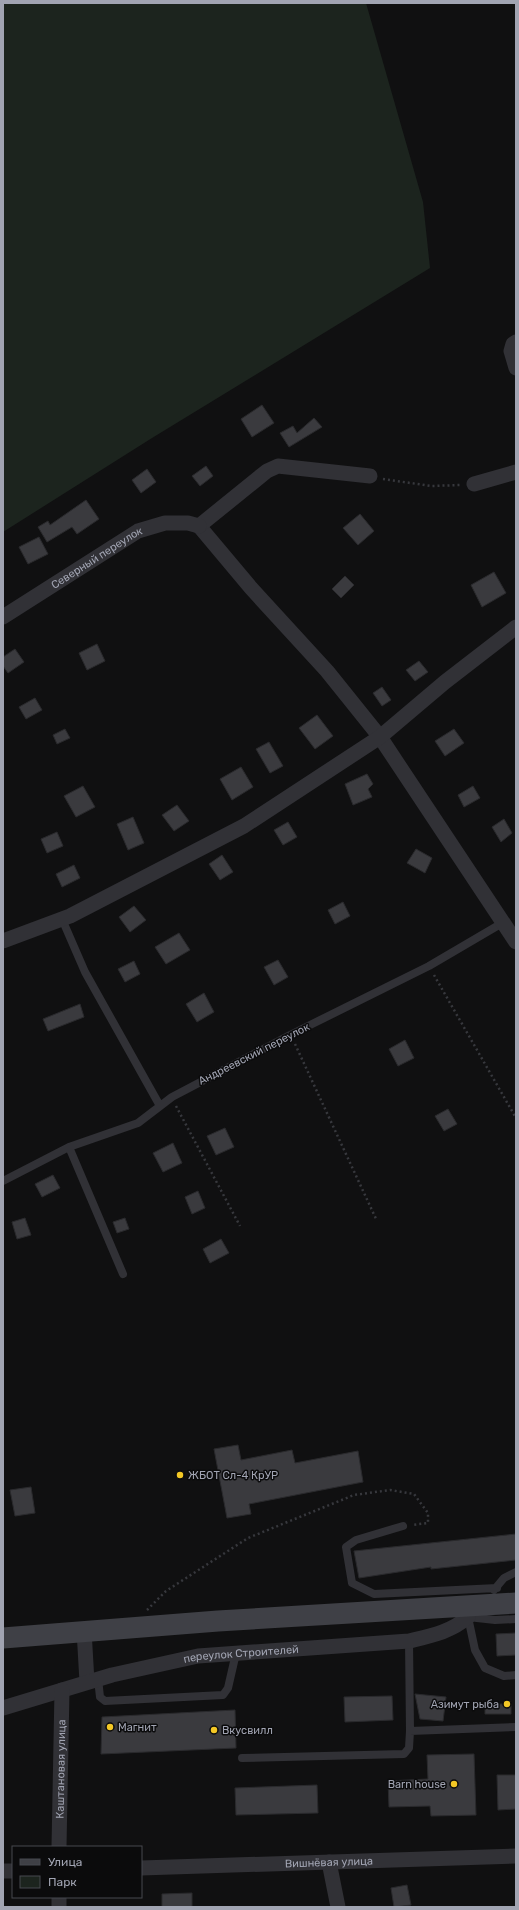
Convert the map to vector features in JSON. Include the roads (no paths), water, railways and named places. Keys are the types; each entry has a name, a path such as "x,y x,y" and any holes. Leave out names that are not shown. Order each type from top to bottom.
{"main road":[{"path":"3,1638 130,1627 467,1612 516,1603"}],"street":[{"path":"516,342 512,344 511,351 516,368"},
{"path":"370,476 278,466 267,471 199,526 251,588 327,671 380,737 516,942"},
{"path":"474,484 516,472"},
{"name":"Северный переулок","path":"3,617 138,531 165,523 188,523 199,526"},
{"path":"3,941 62,919 244,826 380,737 445,682 516,627"},
{"name":"переулок Строителей","path":"3,1708 93,1681 198,1656 409,1642 458,1626 467,1612"},
{"path":"84,1630 93,1681"},
{"name":"Каштановая улица","path":"59,1846 62,1690"},
{"name":"Вишнёвая улица","path":"142,1868 516,1856"},
{"path":"329,1862 338,1907"}],"lane":[{"path":"62,919 85,972 160,1106"},
{"name":"Андреевский переулок","path":"3,1181 69,1147 138,1123 172,1097 290,1035 429,966 504,922"},
{"path":"69,1147 123,1274"},
{"path":"403,1526 356,1540 346,1547 352,1583 374,1594 497,1588"},
{"path":"467,1612 497,1588 504,1578 516,1572"},
{"path":"467,1612 495,1620 516,1619"},
{"path":"467,1612 475,1650 485,1668 504,1676 516,1676"},
{"path":"242,1758 404,1754 409,1748 410,1731 409,1642"},
{"path":"93,1681 100,1697 105,1701 223,1695 228,1688 236,1653"},
{"path":"410,1731 516,1727"}],"place":[{"name":"ЖБОТ Сл-4 КрУР","path":"180,1475"},
{"name":"Азимут рыба","path":"507,1704"},
{"name":"Магнит","path":"110,1727"},
{"name":"Вкусвилл","path":"214,1730"},
{"name":"Barn house","path":"454,1784"}]}
